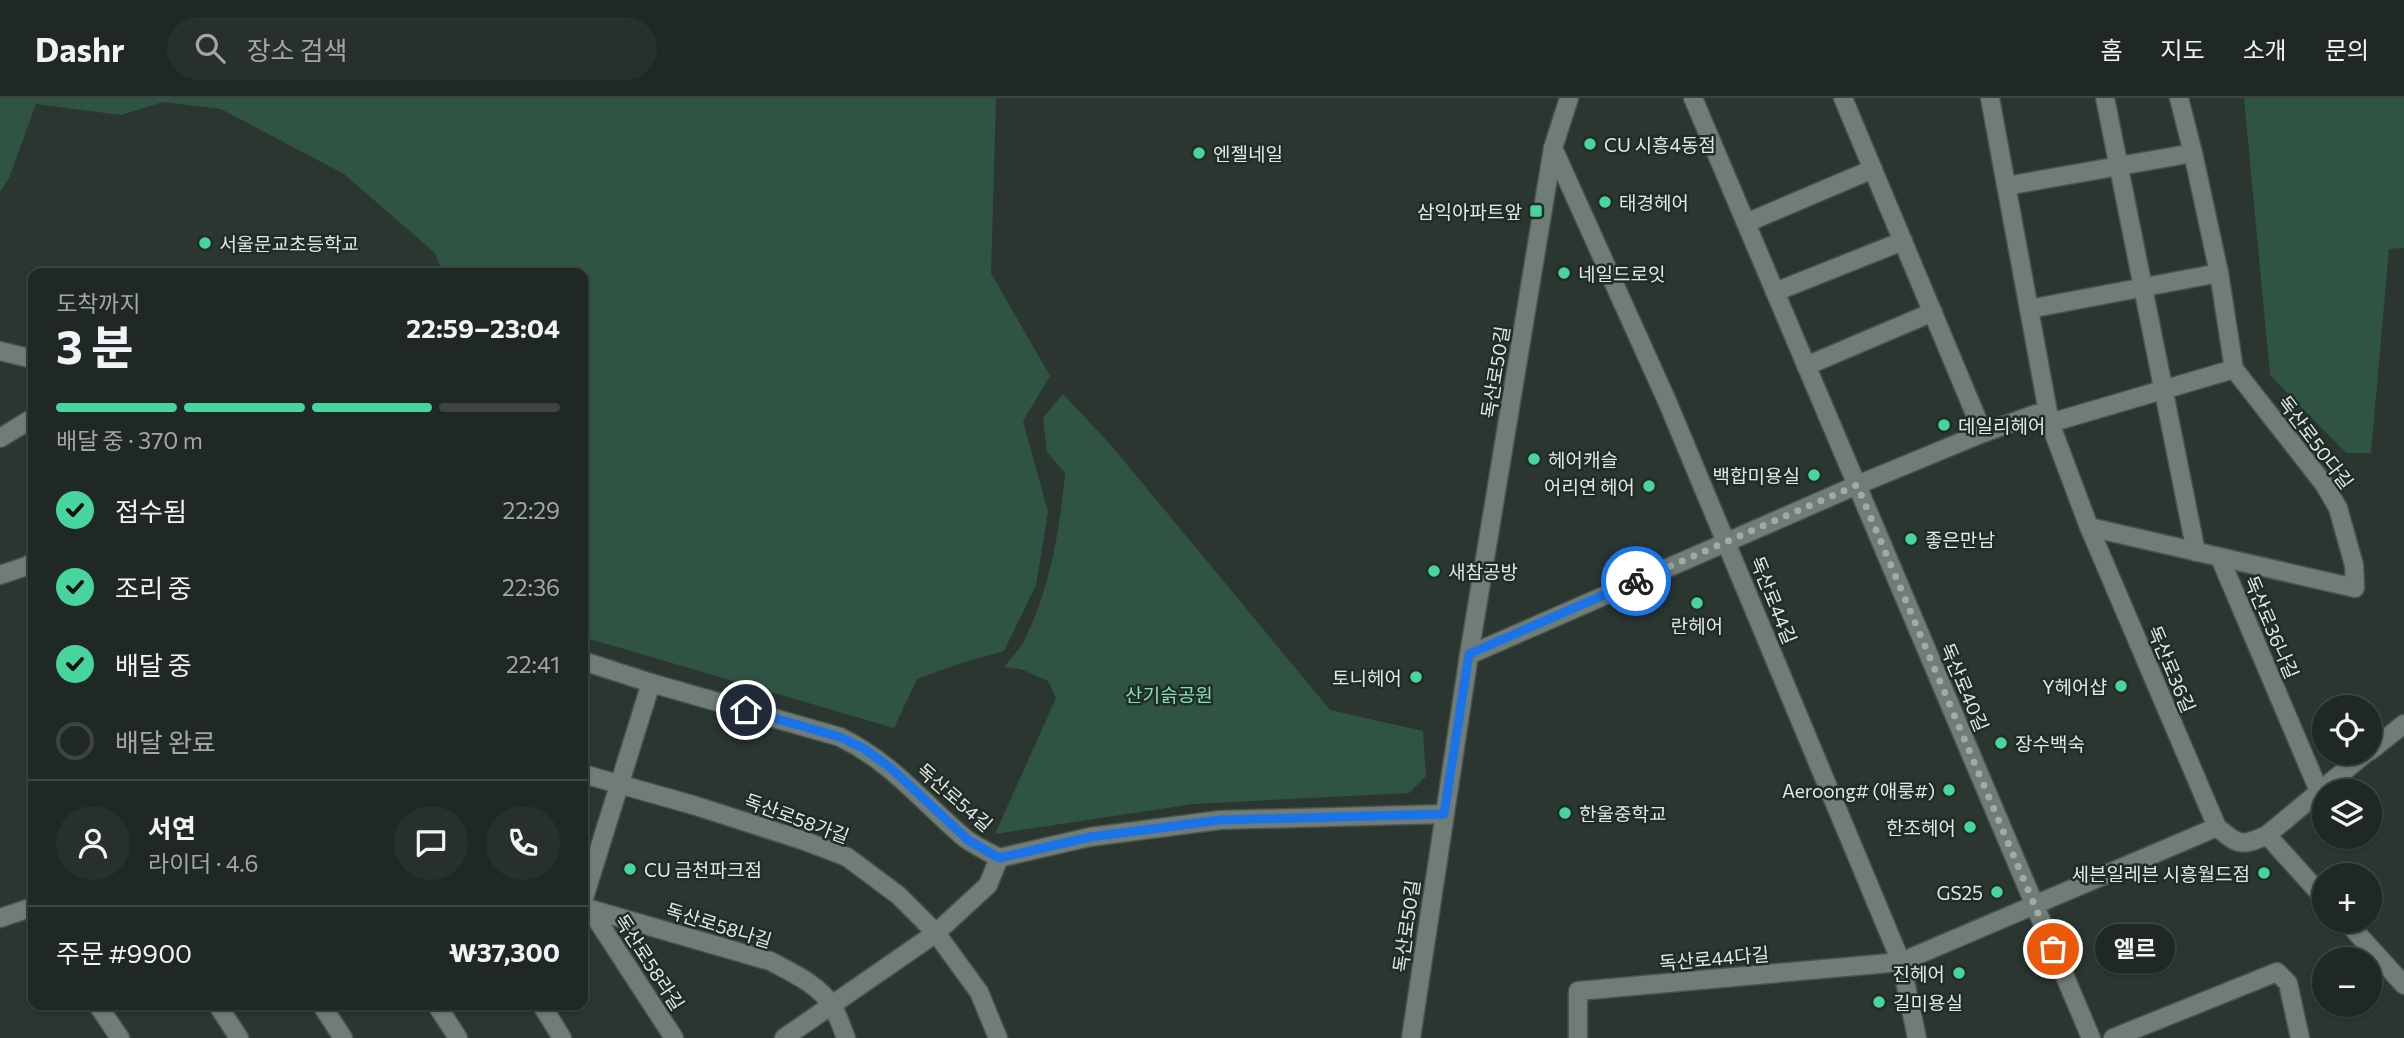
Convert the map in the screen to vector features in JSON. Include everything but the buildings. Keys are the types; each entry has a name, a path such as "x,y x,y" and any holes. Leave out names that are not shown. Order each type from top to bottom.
{"street":[{"name":"독산로50길","path":"1411,1038 1469,654 1553,148 1569,98"},
{"name":"독산로40길","path":"1693,98 2091,1038"},
{"path":"1843,98 1983,433"},
{"name":"독산로36길","path":"1990,98 2050,423 2088,527 2217,827"},
{"path":"2105,98 2196,552"},
{"name":"독산로50다길","path":"2179,98 2219,273 2234,369 2324,484 2338,508 2350,546 2355,588 2220,558"},
{"name":"독산로44길","path":"1553,148 1667,401 1901,962 1917,1038"},
{"path":"2006,186 2193,153"},
{"path":"1746,223 1872,169"},
{"path":"1775,292 1903,241"},
{"path":"2029,309 2219,273"},
{"path":"1807,366 1933,312"},
{"path":"0,351 28,358"},
{"path":"1469,654 1726,541 1983,433 2036,414 2050,423 2234,369"},
{"path":"0,438 28,421"},
{"path":"2088,527 2220,558"},
{"name":"독산로36나길","path":"2220,558 2314,779"},
{"path":"0,575 28,565"},
{"name":"독산로54길","path":"588,663 852,742 892,769 968,840 999,858 1090,837 1220,820 1444,814"},
{"path":"588,896 651,683"},
{"path":"2382,741 2404,724"},
{"path":"2334,779 2352,765"},
{"name":"독산로58가길","path":"588,775 790,836 847,857 898,895 936,933 979,992 998,1038"},
{"path":"1901,962 2217,827 2235,843 2249,844 2267,835 2312,797"},
{"path":"2267,835 2312,885"},
{"path":"784,1038 936,933 988,885 999,858"},
{"name":"독산로58나길","path":"588,907 769,961 818,991 832,1006 846,1038"},
{"path":"0,918 28,909"},
{"name":"독산로58라길","path":"588,910 674,1038"},
{"path":"2357,933 2404,985"},
{"name":"독산로44다길","path":"1578,1038 1578,991 1901,962"},
{"path":"2113,1038 2277,972 2288,983 2300,1038"},
{"path":"101,1010 118,1037"},
{"path":"221,1010 239,1038"},
{"path":"325,1010 344,1038"},
{"path":"440,1010 458,1038"},
{"path":"545,1010 562,1038"}],"green space":[{"path":"0,98 996,98 991,273 1050,376 1023,421 1048,512 1036,585 1004,651 917,679 894,728 588,638 588,268 441,268 435,253 344,174 221,109 163,102 121,115 36,104 9,178 0,192"},
{"path":"2244,98 2404,98 2404,248 2389,249 2371,453 2346,453 2270,375"},
{"name":"산기슭공원","path":"1063,394 1110,444 1330,710 1423,731 1426,776 1409,793 1194,804 995,834 1056,698 1048,681 1021,669 1004,667 1022,644 1033,621 1052,559 1065,473 1047,452 1043,418"}],"way so far":[{"path":"1636,581 1857,485 2053,949"}],"place":[{"name":"CU 시흥4동점","path":"1590,144"},
{"name":"엔젤네일","path":"1199,153"},
{"name":"태경헤어","path":"1605,202"},
{"name":"삼익아파트앞","path":"1536,211"},
{"name":"서울문교초등학교","path":"205,243"},
{"name":"네일드로잇","path":"1564,273"},
{"name":"데일리헤어","path":"1944,425"},
{"name":"헤어캐슬","path":"1534,459"},
{"name":"백합미용실","path":"1814,475"},
{"name":"어리연 헤어","path":"1649,486"},
{"name":"좋은만남","path":"1911,539"},
{"name":"새참공방","path":"1434,571"},
{"name":"란헤어","path":"1697,603"},
{"name":"토니헤어","path":"1416,677"},
{"name":"Y헤어샵","path":"2121,686"},
{"name":"장수백숙","path":"2001,743"},
{"name":"Aeroong# (애룽#)","path":"1949,790"},
{"name":"한울중학교","path":"1565,813"},
{"name":"한조헤어","path":"1970,827"},
{"name":"CU 금천파크점","path":"630,869"},
{"name":"세븐일레븐 시흥월드점","path":"2264,873"},
{"name":"GS25","path":"1997,892"},
{"name":"엘르","path":"2053,949"},
{"name":"진헤어","path":"1959,973"},
{"name":"길미용실","path":"1879,1002"}],"route":[{"path":"746,710 840,737 863,748 892,769 968,840 999,858 1090,837 1220,820 1444,814 1469,654 1636,581"}]}
